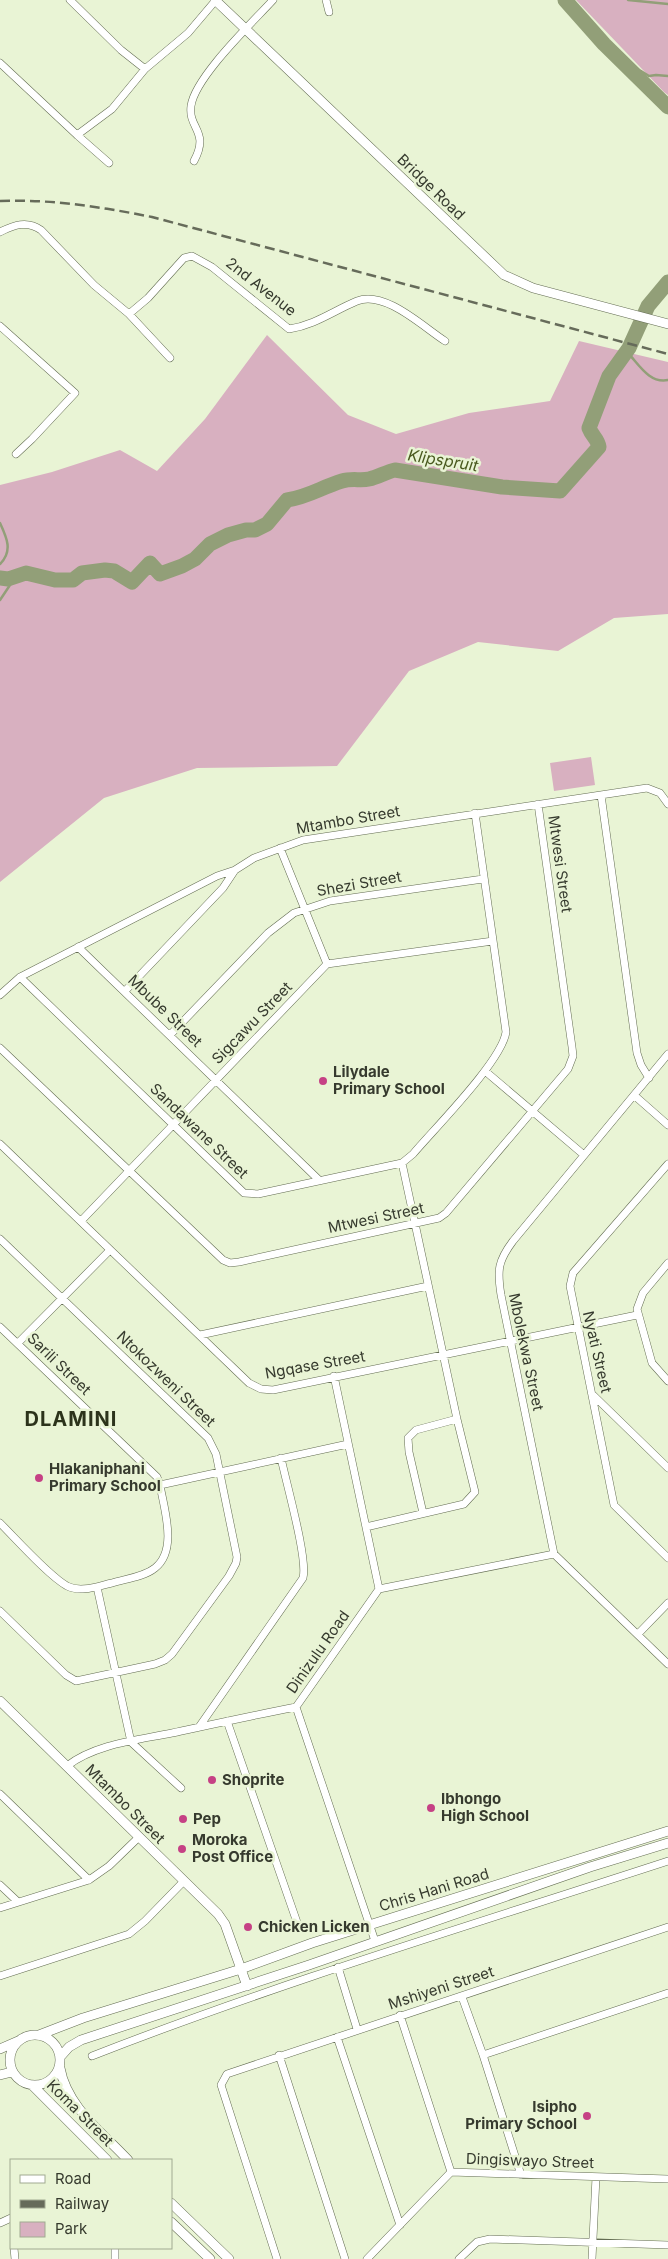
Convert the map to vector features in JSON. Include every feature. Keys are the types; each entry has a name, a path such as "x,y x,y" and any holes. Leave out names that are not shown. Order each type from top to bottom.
{"main road":[{"name":"Bridge Road","path":"216,0 504,275 534,288 667,323"},
{"name":"Mtambo Street","path":"0,1701 218,1914 225,1924 247,1986"},
{"name":"Chris Hani Road","path":"39,2035 83,2018 241,1969 369,1925 668,1831"},
{"name":"Chris Hani Road","path":"61,2056 69,2047 81,2040 247,1986 616,1858 668,1843"},
{"path":"0,2049 20,2040 32,2035 39,2035 53,2042 61,2056 60,2068 50,2082 34,2086 18,2079 12,2072 10,2063 12,2050 20,2040"},
{"path":"0,2054 12,2050"},
{"name":"Koma Street","path":"60,2068 63,2084 72,2100 127,2159"},
{"path":"0,2074 12,2072"},
{"name":"Koma Street","path":"34,2086 106,2159"},
{"path":"172,2204 229,2259"},
{"path":"172,2223 210,2259"}],"street":[{"path":"70,0 121,50 145,69"},
{"path":"77,136 112,108 145,69 188,33 216,0"},
{"path":"194,161 199,152 201,140 191,110 193,100 212,67 273,0"},
{"path":"326,0 329,12"},
{"path":"0,63 77,136 109,163"},
{"path":"0,232 13,225 30,224 37,227 94,285 129,314 170,358"},
{"name":"2nd Avenue","path":"129,314 148,298 184,258 192,256 212,267 290,329 321,320 358,300 367,300 390,304 415,318 445,341"},
{"path":"0,326 75,393 32,440 16,454"},
{"name":"Mtambo Street","path":"0,995 20,977 78,947 217,876 235,870 254,858 303,840 647,788 660,793 668,804"},
{"path":"601,795 636,1053 640,1065 649,1078"},
{"name":"Mtwesi Street","path":"0,1048 129,1170 212,1252 230,1263 439,1218 446,1213 568,1069 573,1056 538,804"},
{"path":"366,1527 464,1504 475,1492 457,1419 402,1163 413,1154 485,1071 502,1046 506,1032 475,813"},
{"path":"280,848 303,909 327,964 493,941"},
{"path":"125,991 223,888 235,870"},
{"name":"Shezi Street","path":"170,1035 268,933 287,917 303,909 330,901 360,896 483,879"},
{"name":"Mbube Street","path":"78,947 217,1079 319,1180"},
{"name":"Sigcawu Street","path":"80,1221 171,1124 217,1079 327,964"},
{"name":"Sandawane Street","path":"20,977 244,1193 258,1194 402,1163"},
{"name":"Mbolekwa Street","path":"554,1554 499,1283 500,1263 513,1241 668,1054"},
{"path":"485,1071 584,1155"},
{"path":"635,1096 668,1125"},
{"name":"Ngqase Street","path":"0,1144 249,1383 261,1389 273,1390 637,1315"},
{"name":"Nyati Street","path":"668,1164 573,1273 570,1286 614,1504 668,1558"},
{"name":"Ntokozweni Street","path":"0,1239 208,1438 216,1454 237,1557 234,1569 169,1657 155,1664 117,1671 80,1681 72,1678 0,1611"},
{"path":"18,1343 110,1250"},
{"path":"668,1263 643,1293 638,1302 637,1315 652,1363 668,1381"},
{"path":"200,1335 428,1286"},
{"name":"Sarili Street","path":"0,1327 156,1477 160,1485"},
{"path":"334,1376 379,1589 554,1554 668,1664"},
{"path":"593,1394 668,1468"},
{"path":"423,1513 409,1452 408,1438 416,1430 457,1419"},
{"path":"0,1524 67,1586 80,1589 98,1586 146,1574 162,1562 168,1542 160,1485 348,1444"},
{"path":"199,1727 303,1578 305,1572 281,1458"},
{"path":"98,1586 131,1742 181,1788"},
{"name":"Dinizulu Road","path":"375,1941 296,1706 379,1589"},
{"path":"638,1634 668,1604"},
{"path":"67,1766 78,1757 131,1742 296,1706"},
{"path":"227,1721 299,1928"},
{"path":"0,1794 89,1880"},
{"path":"0,1908 16,1901 89,1880 109,1866 139,1837"},
{"path":"92,2056 179,2022 338,1967 668,1861"},
{"path":"0,1976 129,1934 152,1916 184,1882"},
{"path":"0,1886 16,1901"},
{"name":"Mshiyeni Street","path":"277,2259 235,2130 222,2085 224,2077 232,2071 279,2055 400,2015 462,1997 668,1927"},
{"path":"338,1967 357,2029"},
{"path":"484,2055 668,1993"},
{"path":"462,1997 484,2055 520,2175"},
{"path":"400,2015 451,2172"},
{"path":"337,2037 400,2226"},
{"path":"279,2055 345,2259"},
{"name":"Dingiswayo Street","path":"367,2259 451,2172 668,2179"},
{"path":"592,2259 596,2177"},
{"path":"458,2259 478,2242 490,2239 668,2245"}],"green space":[{"path":"576,0 668,0 668,95 664,92"},
{"path":"267,335 348,415 396,434 469,413 550,401 579,341 668,362 668,614 614,618 558,651 478,642 409,671 337,766 197,768 104,798 0,882 0,485 52,472 120,450 157,471 205,419"},
{"path":"591,757 595,785 554,791 550,763"}],"waterway":[{"name":"Klipspruit","path":"565,0 604,44 668,107"},
{"path":"628,0 668,4"},
{"path":"629,69 641,71 649,76 668,76"},
{"name":"Klipspruit","path":"0,578 8,579 26,573 55,580 73,580 82,573 105,570 114,571 132,582 150,563 160,574 195,559 210,544 228,535 246,530 255,530 267,524 287,500 302,497 342,481 369,479 395,470 502,487 560,491 599,447 589,428 609,376 629,348 648,306 668,282"},
{"path":"627,352 644,372 655,379 668,380"},
{"path":"0,523 8,544 8,549 0,564"},
{"name":"Klipspruit","path":"0,572 6,579"},
{"path":"0,600 16,576"}],"railway":[{"path":"0,201 76,204 152,217 668,354"}],"place":[{"name":"Lilydale Primary School","path":"323,1081"},
{"name":"Hlakaniphani Primary School","path":"39,1478"},
{"name":"Shoprite","path":"212,1780"},
{"name":"Ibhongo High School","path":"431,1808"},
{"name":"Pep","path":"183,1819"},
{"name":"Moroka Post Office","path":"182,1849"},
{"name":"Chicken Licken","path":"248,1927"},
{"name":"Isipho Primary School","path":"587,2116"}],"district":[{"name":"DLAMINI","path":"71,1419"}]}
